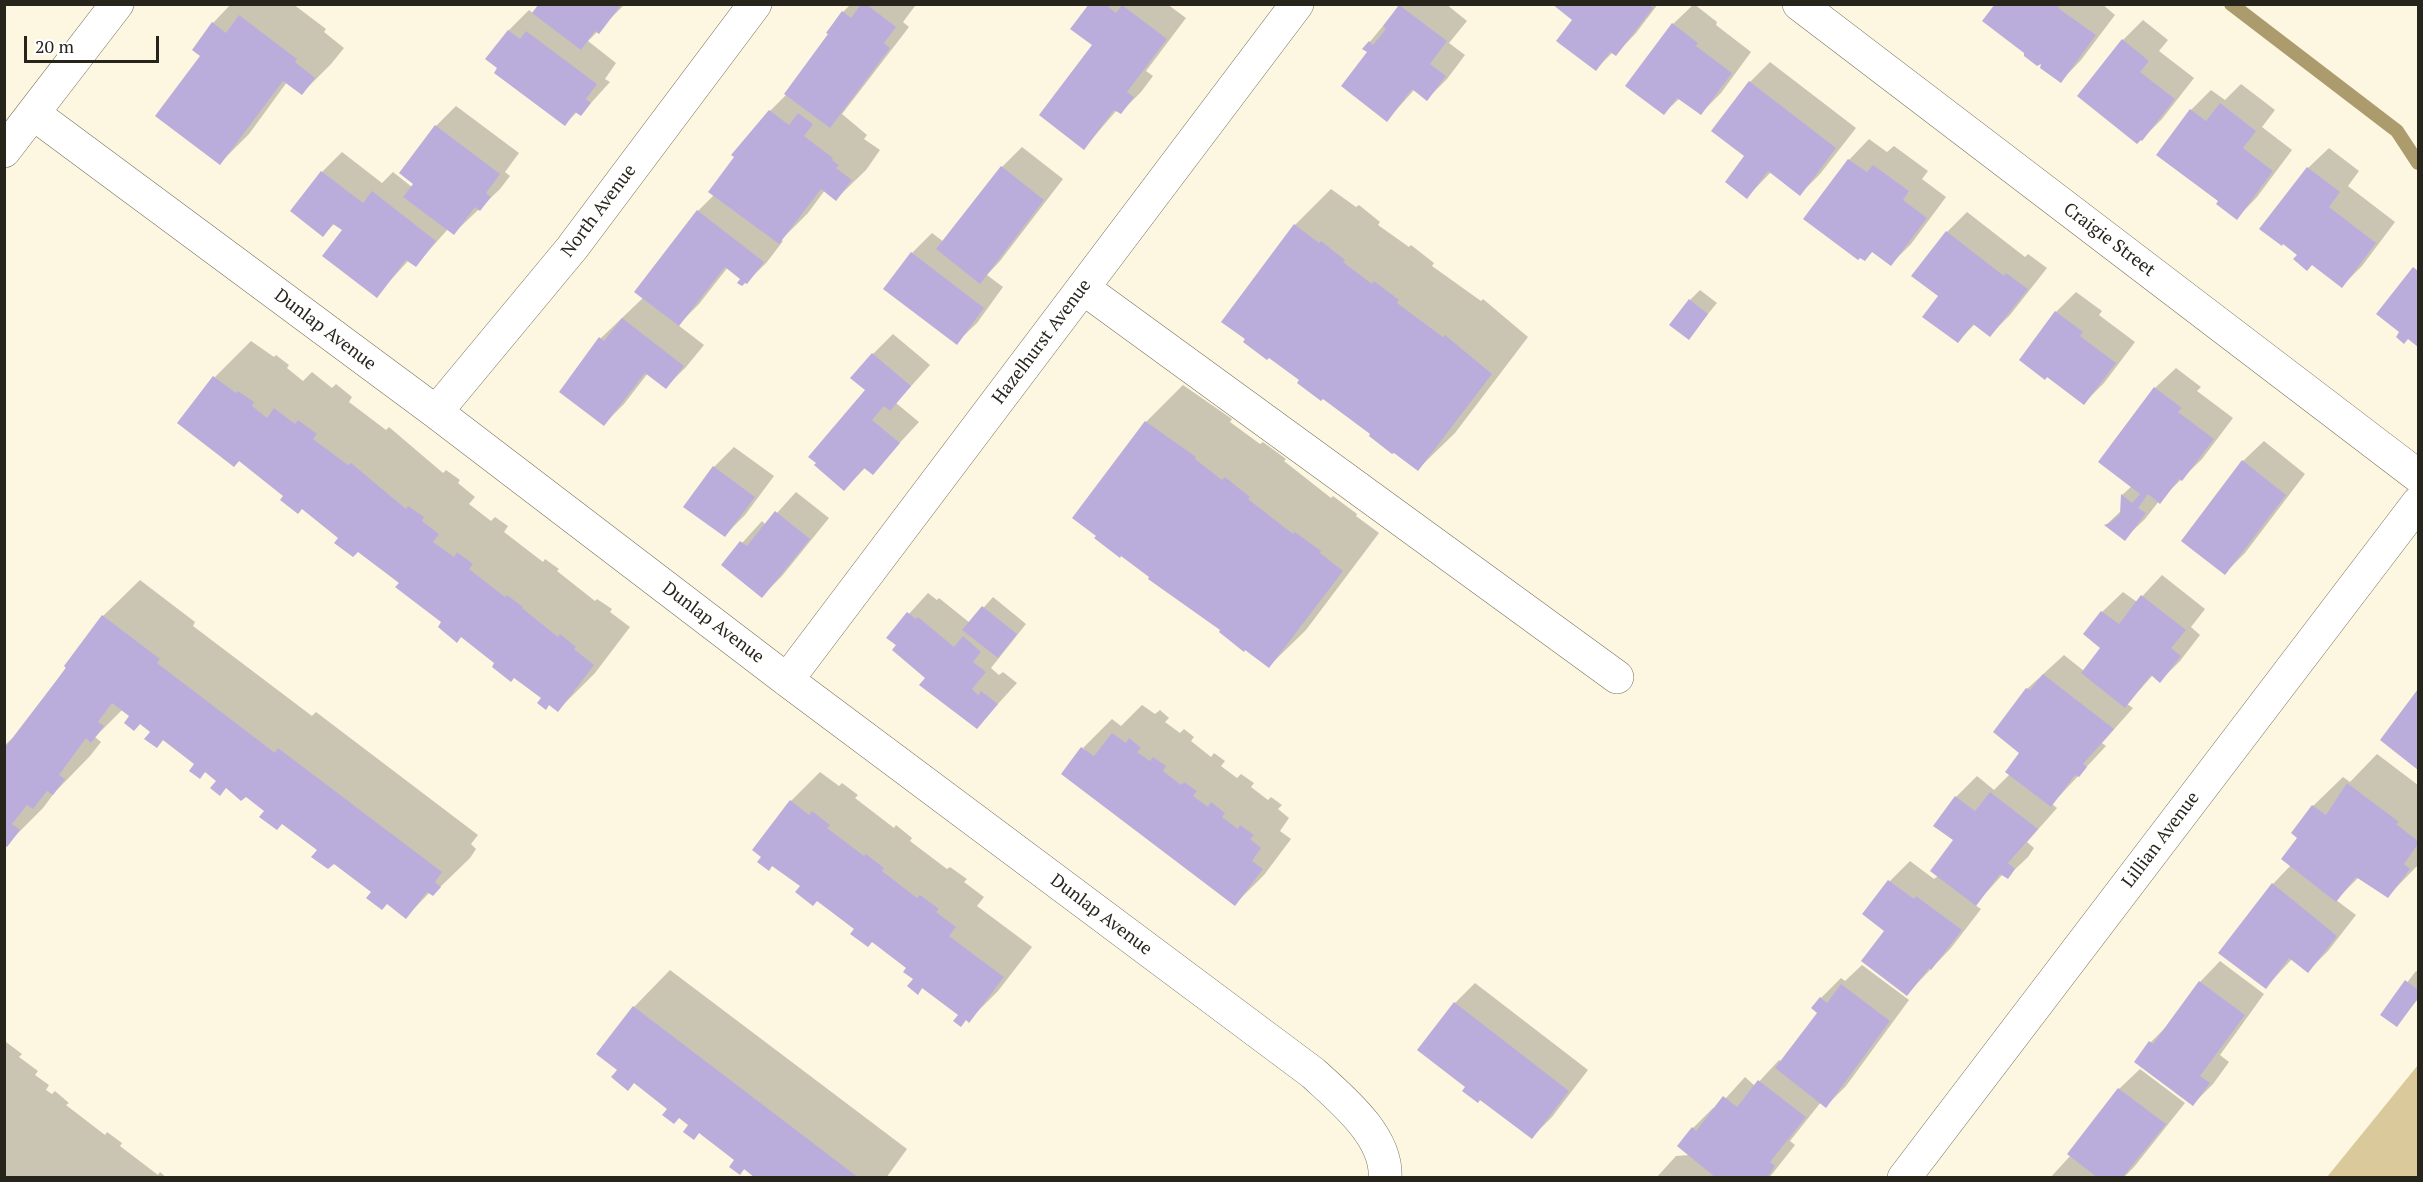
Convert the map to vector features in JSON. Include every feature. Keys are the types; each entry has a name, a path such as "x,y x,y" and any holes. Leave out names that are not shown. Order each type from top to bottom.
{"street":[{"path":"4,151 117,4"},
{"name":"North Avenue","path":"436,412 572,248 755,4"},
{"name":"Hazelhurst Avenue","path":"787,680 1297,4"},
{"name":"Craigie Street","path":"1799,4 2418,477"},
{"name":"Dunlap Avenue","path":"34,114 436,412 787,680 1313,1073 1361,1118 1381,1162"},
{"path":"1083,288 1617,677"},
{"name":"Lillian Avenue","path":"1904,1178 2418,503"}],"shaded area":[{"path":"2418,1065 2418,1177 2327,1177"}],"building":[{"path":"861,4 866,4 896,27 884,43 890,48 830,128 784,94 842,11 851,18"},
{"path":"1089,4 1105,4 1116,13 1122,5 1167,39 1127,92 1134,97 1121,114 1114,110 1084,150 1039,115 1092,45 1070,29"},
{"path":"1552,4 1648,4 1653,8 1616,56 1610,52 1596,71 1556,41 1572,20"},
{"path":"1995,4 2060,4 2058,8 2096,35 2061,83 2040,68 2041,64 2037,66 2024,56 2024,53 1982,21"},
{"path":"538,5 621,5 599,34 595,31 581,50 532,13"},
{"path":"1399,5 1447,41 1430,64 1446,76 1427,101 1412,89 1387,122 1341,86 1367,52 1362,49 1369,41 1373,45 1386,29 1383,26"},
{"path":"239,15 297,59 295,62 315,78 302,95 283,81 220,165 155,116 200,56 192,50 212,22 226,33"},
{"path":"1672,23 1698,43 1696,46 1732,73 1701,115 1677,98 1664,115 1625,86"},
{"path":"508,30 520,39 526,31 597,84 586,99 591,103 581,116 575,112 565,126 494,73 497,68 485,59"},
{"path":"2122,39 2149,61 2140,72 2175,99 2142,141 2137,144 2077,96"},
{"path":"1749,81 1836,148 1800,196 1768,171 1747,199 1725,182 1744,156 1711,131"},
{"path":"2220,103 2256,131 2243,148 2273,171 2237,220 2216,204 2218,201 2156,155 2190,109 2206,121"},
{"path":"769,110 789,125 798,113 813,124 804,136 833,158 832,160 839,165 836,168 852,180 836,201 821,189 779,244 708,192 734,157 731,155"},
{"path":"435,125 500,174 486,193 491,197 480,211 475,207 454,235 403,197 413,184 399,173"},
{"path":"1848,159 1867,172 1873,165 1909,191 1903,200 1927,218 1891,266 1872,252 1865,261 1860,258 1858,260 1803,219"},
{"path":"1001,166 1044,200 980,284 936,249"},
{"path":"2307,167 2340,192 2329,207 2376,243 2342,288 2312,265 2307,271 2293,259 2297,255 2259,229"},
{"path":"321,171 363,203 372,191 436,241 416,267 406,260 377,298 322,256 342,230 333,224 323,237 290,211"},
{"path":"697,210 764,262 747,284 742,286 737,283 740,279 725,267 679,326 634,292"},
{"path":"1294,224 1319,243 1321,241 1345,260 1343,262 1372,284 1374,281 1399,300 1397,303 1443,337 1445,335 1492,374 1418,471 1394,453 1392,454 1369,436 1370,434 1323,399 1321,401 1297,383 1299,380 1269,358 1267,360 1243,342 1245,339 1221,322"},
{"path":"1946,231 2004,276 2006,273 2028,289 1990,337 1973,324 1958,343 1922,317 1938,296 1911,276"},
{"path":"911,252 984,308 957,345 883,289"},
{"path":"2413,267 2418,271 2418,347 2408,339 2404,344 2396,337 2399,332 2376,314"},
{"path":"1689,299 1708,314 1689,340 1669,325"},
{"path":"2055,311 2083,332 2080,336 2116,363 2084,405 2047,377 2045,380 2019,360"},
{"path":"622,318 684,366 666,389 645,373 604,426 559,392 599,337 604,341"},
{"path":"872,353 911,386 890,411 884,406 872,420 900,443 873,475 864,468 844,491 808,457 865,390 850,378"},
{"path":"213,376 236,393 238,391 254,402 252,406 267,418 274,408 295,424 298,420 317,434 313,439 348,465 351,463 406,509 408,506 424,517 422,521 439,534 433,542 454,557 457,552 473,564 469,569 505,597 507,595 523,607 558,637 560,634 576,647 574,649 594,665 558,712 549,705 546,710 537,703 541,698 514,678 511,682 492,667 494,663 461,637 457,643 438,627 441,622 395,587 399,583 358,552 353,557 334,543 338,538 302,509 298,514 280,500 283,496 239,461 234,467 177,423"},
{"path":"2154,387 2182,408 2178,412 2214,439 2182,481 2179,479 2160,504 2148,494 2138,508 2146,513 2125,541 2104,525 2120,514 2121,494 2132,503 2140,494 2098,462"},
{"path":"1145,421 1196,457 1195,459 1222,480 1225,477 1250,497 1248,499 1293,534 1295,532 1321,551 1320,553 1343,571 1269,668 1245,650 1244,652 1219,632 1220,630 1148,579 1149,577 1121,556 1120,558 1072,518"},
{"path":"2242,460 2286,495 2225,575 2181,541"},
{"path":"713,466 755,497 725,537 683,507"},
{"path":"775,511 810,539 762,598 721,565 740,541 747,546"},
{"path":"2141,595 2186,630 2171,648 2181,656 2160,683 2151,675 2125,708 2081,673 2100,648 2083,634 2101,611 2119,624"},
{"path":"982,606 1017,634 998,658 962,630"},
{"path":"907,612 916,619 918,617 954,647 963,636 981,652 973,662 986,672 972,689 978,695 981,691 998,704 977,729 919,685 925,678 892,650 896,645 886,638"},
{"path":"102,615 160,659 157,663 275,753 278,748 442,872 435,882 441,887 433,896 427,892 406,919 387,904 382,910 366,898 371,892 334,864 328,869 311,857 317,850 282,824 277,830 259,817 264,811 246,797 241,801 226,788 220,796 210,788 216,781 205,772 200,779 189,771 194,764 163,740 157,748 144,739 150,732 140,724 134,731 124,723 129,716 112,703 98,722 104,726 91,743 86,738 59,775 65,779 53,795 47,791 33,809 27,805 12,824 20,830 7,847 4,846 4,749 66,668 64,666"},
{"path":"2043,674 2114,729 2083,764 2087,767 2079,777 2075,775 2051,807 2005,772 2019,753 1993,732 2026,688 2030,690"},
{"path":"2418,689 2418,770 2380,740"},
{"path":"1112,733 1126,743 1129,738 1141,748 1137,752 1150,761 1153,757 1166,766 1163,771 1181,785 1184,782 1197,791 1193,796 1208,807 1211,802 1225,813 1222,817 1238,829 1240,825 1254,835 1250,839 1261,848 1252,861 1263,869 1235,906 1061,774 1081,747 1094,756"},
{"path":"2347,783 2399,822 2396,824 2418,841 2404,864 2410,869 2388,898 2356,877 2336,902 2281,859 2297,838 2291,833 2312,805 2326,815"},
{"path":"1990,792 2038,829 2008,863 2015,869 2008,879 2000,874 1976,906 1930,871 1953,840 1933,826 1955,796 1975,811"},
{"path":"790,800 809,815 812,811 830,825 827,828 884,868 882,871 917,898 920,895 939,909 936,912 956,927 949,936 1004,977 969,1023 966,1020 961,1027 953,1021 958,1015 922,988 918,995 907,986 913,979 903,972 906,968 872,942 868,947 850,934 854,929 817,901 813,906 795,892 800,886 772,866 769,871 757,862 761,857 752,850"},
{"path":"1888,880 1914,899 1916,896 1962,930 1907,996 1861,961 1884,931 1862,914"},
{"path":"2272,883 2337,936 2308,973 2289,958 2266,989 2218,953"},
{"path":"2405,980 2418,990 2418,998 2397,1027 2380,1015"},
{"path":"2199,981 2245,1015 2200,1076 2210,1083 2193,1106 2134,1062 2149,1041 2153,1044"},
{"path":"1841,984 1890,1021 1826,1108 1775,1068 1817,1013 1811,1008 1820,997 1827,1003"},
{"path":"1454,1002 1569,1091 1532,1139 1480,1100 1478,1103 1462,1091 1465,1087 1417,1050"},
{"path":"633,1006 859,1178 755,1178 744,1169 740,1175 729,1167 734,1160 699,1133 694,1140 683,1132 688,1125 679,1118 674,1124 662,1115 667,1109 634,1083 628,1091 611,1077 617,1070 596,1054"},
{"path":"1758,1080 1806,1117 1770,1162 1775,1166 1767,1178 1716,1178 1677,1146 1692,1127 1696,1131 1723,1096 1737,1107"},
{"path":"2118,1088 2166,1124 2122,1178 2098,1178 2067,1154"}],"waterway":[{"path":"2231,4 2397,131 2418,163"}]}
